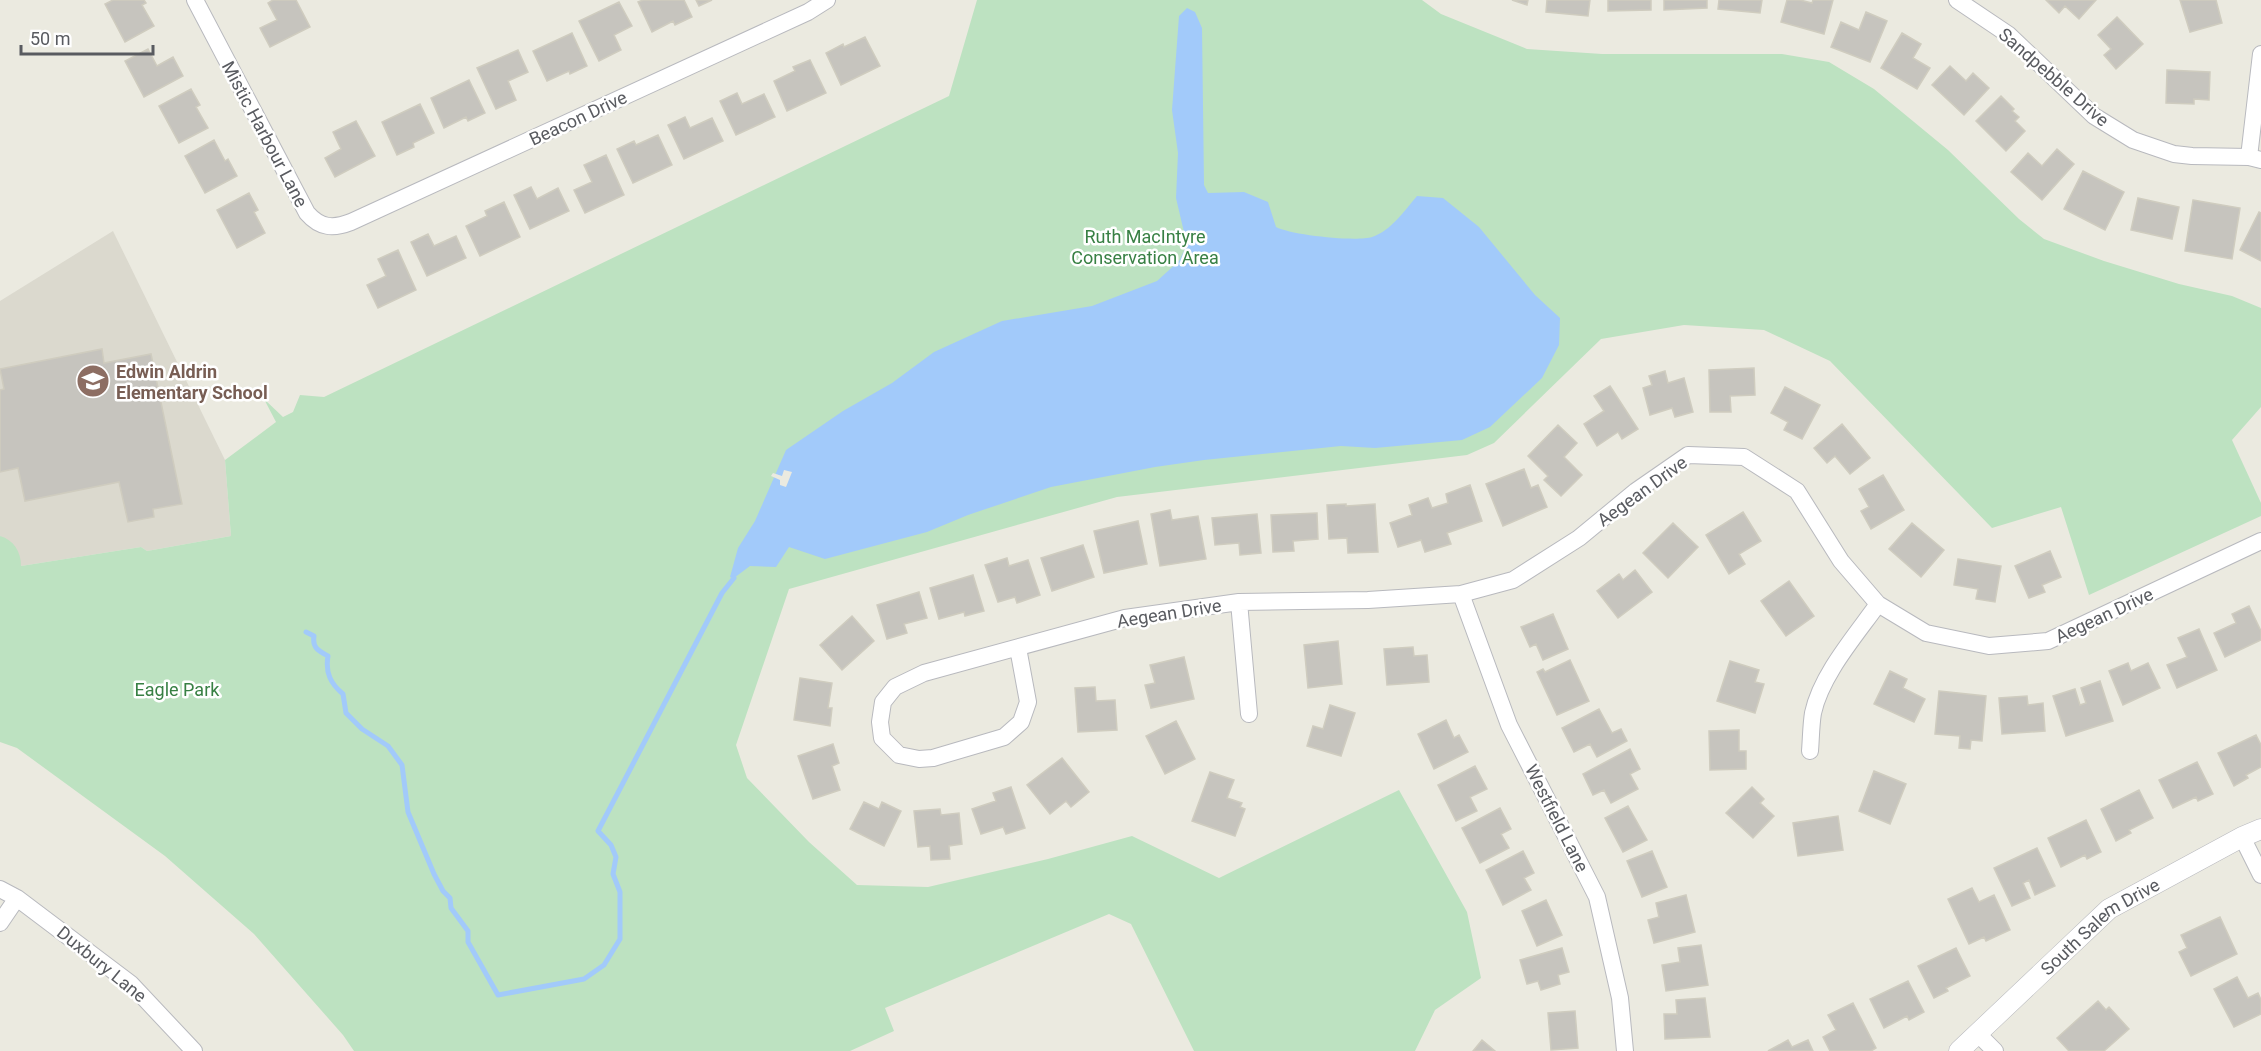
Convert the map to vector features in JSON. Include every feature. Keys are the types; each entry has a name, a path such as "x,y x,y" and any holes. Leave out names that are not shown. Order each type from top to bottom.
{"street":[{"name":"Mistic Harbour Lane","path":"195,0 307,213 314,222 326,227"},
{"name":"Beacon Drive","path":"326,227 339,227 351,222 808,12 826,0"},
{"name":"Sandpebble Drive","path":"1957,0 2009,35 2094,116 2133,140 2155,149 2183,155 2255,158"},
{"path":"2255,158 2261,54"},
{"name":"Aegean Drive","path":"1018,648 1028,702 1021,722 1004,737 933,758 919,759 898,755 882,738 880,722 883,702 895,687 924,673 1125,618 1239,602 1368,600 1461,594 1513,580 1579,538 1636,491 1688,455 1744,457 1797,491 1841,561 1878,604 1926,633 1989,646 2048,641 2261,541"},
{"name":"Westfield Lane","path":"1461,594 1509,724 1597,897 1620,998 1624,1051"},
{"path":"1239,602 1249,714"},
{"path":"1810,751 1813,712 1822,690 1838,660 1878,604"},
{"name":"South Salem Drive","path":"1959,1051 2109,909 2261,829"},
{"path":"2242,837 2261,875"},
{"name":"Duxbury Lane","path":"0,889 17,898 131,984 194,1051"},
{"path":"0,923 17,898"},
{"path":"1977,1033 1995,1051"}],"shaded area":[{"name":"Edwin Aldrin Elementary School","path":"113,231 225,460 231,536 147,551 141,547 21,566 0,536 0,301"}],"green space":[{"name":"Ruth MacIntyre Conservation Area","path":"977,0 1422,0 1441,14 1527,49 1602,54 1782,54 1829,62 1874,89 1948,150 2019,219 2044,239 2104,261 2179,284 2232,296 2261,308 2261,407 2232,440 2261,503 2261,516 2089,595 2061,507 1992,528 1830,361 1764,330 1684,325 1601,339 1494,443 1467,455 1117,497 789,589 736,745 747,778 809,842 857,885 928,887 1048,859 1132,836 1219,878 1399,790 1467,912 1481,978 1435,1010 1415,1051 1194,1051 1131,924 1109,914 885,1008 894,1031 850,1051 354,1051 343,1035 254,934 165,856 17,748 0,742 0,536 9,540 16,547 21,566 141,547 147,551 231,536 225,460 276,422 264,399 283,417 293,412 300,395 324,397 949,96"}],"water":[{"path":"1187,8 1195,12 1202,28 1204,185 1208,193 1244,192 1268,202 1276,227 1284,230 1352,239 1379,234 1397,220 1417,196 1443,198 1479,227 1535,295 1560,318 1559,345 1542,378 1490,427 1462,440 1375,448 1341,446 1155,467 1051,487 968,515 927,532 825,559 789,547 776,567 750,566 734,578 730,577 738,548 755,521 786,450 843,411 892,383 934,352 1002,321 1092,306 1157,281 1179,261 1187,245 1176,198 1178,153 1172,110 1179,16"}],"pier":[{"path":"784,470 792,472 786,487 780,485 780,480 771,476 773,473 782,476"}],"building":[{"path":"113,0 144,0 146,3 142,5 154,26 125,42 105,4"},
{"path":"273,0 296,0 310,27 270,47 260,28 277,20 268,3"},
{"path":"684,0 692,17 675,25 673,21 652,32 638,2"},
{"path":"696,0 712,0 699,6"},
{"path":"1512,0 1528,0 1527,5"},
{"path":"1547,0 1590,0 1588,16 1546,12"},
{"path":"1608,0 1651,0 1651,10 1608,11"},
{"path":"1664,0 1707,0 1707,8 1664,10"},
{"path":"1719,0 1762,0 1760,13 1718,9"},
{"path":"1787,0 1812,3 1813,0 1833,0 1824,34 1781,22"},
{"path":"2046,0 2096,0 2079,19 2065,6 2059,13"},
{"path":"2180,0 2216,0 2222,23 2190,32"},
{"path":"619,2 632,26 614,35 621,50 599,61 579,21"},
{"path":"1866,12 1887,21 1870,62 1831,47 1841,22 1859,30"},
{"path":"2117,17 2143,44 2116,69 2104,55 2111,49 2098,35"},
{"path":"572,33 587,66 547,81 533,51"},
{"path":"1902,33 1921,44 1913,58 1930,68 1917,89 1881,68"},
{"path":"865,37 880,66 841,85 826,53 843,44 844,47"},
{"path":"148,49 157,66 173,57 183,76 144,97 125,61"},
{"path":"518,50 528,72 508,81 516,100 496,109 477,68"},
{"path":"810,60 826,93 787,111 774,81 795,71 793,67"},
{"path":"1950,66 1966,81 1973,73 1989,88 1964,115 1932,85"},
{"path":"2167,70 2210,72 2209,100 2194,99 2194,104 2166,103"},
{"path":"469,80 485,113 468,121 466,117 444,128 431,98"},
{"path":"191,89 200,105 196,107 208,128 179,143 159,106"},
{"path":"737,93 742,104 764,94 775,117 736,135 720,101"},
{"path":"2001,96 2014,109 2012,111 2019,117 2015,121 2025,131 2006,151 1976,121"},
{"path":"420,104 434,133 413,143 414,147 397,155 382,122"},
{"path":"685,117 690,128 712,118 723,141 684,159 668,125"},
{"path":"356,121 375,156 335,177 325,158 341,149 333,132"},
{"path":"658,135 672,165 633,183 617,149 634,141 636,145"},
{"path":"214,140 225,161 228,159 237,176 205,193 185,156"},
{"path":"2057,149 2074,164 2042,200 2011,172 2028,153 2042,166"},
{"path":"606,155 624,195 585,213 574,190 592,182 584,165"},
{"path":"2083,171 2124,192 2105,230 2064,209"},
{"path":"531,187 537,199 558,188 569,211 530,229 514,195"},
{"path":"249,193 258,210 254,212 265,233 237,248 217,210"},
{"path":"2138,198 2179,207 2172,239 2131,230"},
{"path":"2193,200 2240,208 2232,259 2185,251"},
{"path":"504,202 520,237 480,256 466,226 487,216 485,211"},
{"path":"2259,212 2261,213 2261,261 2240,250"},
{"path":"428,234 434,246 456,236 466,258 427,276 411,242"},
{"path":"398,250 416,290 378,308 367,285 386,276 378,259"},
{"name":"Edwin Aldrin Elementary School","path":"102,349 104,363 151,354 182,504 153,509 154,517 128,522 119,482 25,501 18,468 0,472 0,390 4,389 0,369"},
{"path":"1754,368 1755,395 1730,396 1731,412 1710,412 1709,370"},
{"path":"1665,371 1668,383 1684,378 1693,412 1675,417 1672,408 1650,415 1643,388 1652,385 1649,376"},
{"path":"1610,386 1638,429 1622,439 1618,432 1597,446 1584,424 1604,411 1594,396"},
{"path":"1785,387 1820,405 1802,439 1784,430 1788,422 1771,413"},
{"path":"1842,424 1870,458 1850,474 1835,456 1827,463 1814,448"},
{"path":"1558,425 1577,443 1564,457 1582,475 1561,496 1544,480 1548,476 1528,456"},
{"path":"1524,469 1531,488 1538,485 1547,507 1503,526 1486,484"},
{"path":"1883,475 1904,510 1871,529 1861,511 1869,507 1859,489"},
{"path":"1470,485 1482,521 1447,533 1451,544 1425,552 1421,540 1398,547 1390,523 1412,515 1409,505 1428,498 1432,508 1448,503 1446,494"},
{"path":"1346,504 1346,506 1375,504 1378,552 1348,553 1347,538 1329,539 1327,505"},
{"path":"1170,510 1172,520 1198,516 1206,559 1160,566 1151,514"},
{"path":"1743,512 1761,541 1739,554 1745,564 1729,574 1706,535"},
{"path":"1317,513 1318,539 1293,541 1294,551 1273,552 1271,515"},
{"path":"1257,514 1261,553 1240,555 1239,543 1215,545 1212,518"},
{"path":"1138,521 1147,564 1104,573 1094,531"},
{"path":"1673,523 1698,547 1668,578 1643,553"},
{"path":"1912,523 1944,550 1921,577 1889,549"},
{"path":"1083,545 1094,577 1052,591 1041,558"},
{"path":"2050,551 2061,577 2042,585 2045,592 2029,598 2015,566"},
{"path":"1007,558 1009,566 1028,560 1040,595 1017,603 1015,597 998,602 985,565"},
{"path":"1958,559 2001,566 1995,602 1976,599 1978,589 1954,585"},
{"path":"1635,570 1652,592 1618,618 1597,591 1619,574 1623,580"},
{"path":"973,575 984,611 965,616 964,612 939,619 930,588"},
{"path":"1789,581 1814,616 1786,636 1761,601"},
{"path":"919,592 927,618 904,624 907,633 887,639 877,605"},
{"path":"2249,606 2261,631 2261,640 2225,657 2214,633 2236,623 2232,614"},
{"path":"1553,614 1568,649 1543,660 1536,644 1530,647 1521,627"},
{"path":"852,616 874,641 842,670 820,645"},
{"path":"2199,629 2217,670 2177,688 2167,665 2187,657 2178,638"},
{"path":"1338,641 1342,684 1308,688 1304,645"},
{"path":"1413,647 1414,656 1427,655 1429,682 1387,685 1384,649"},
{"path":"1184,657 1194,699 1151,708 1145,685 1155,683 1150,665"},
{"path":"1570,660 1589,701 1557,715 1537,672 1543,669 1545,672"},
{"path":"1730,661 1759,670 1755,682 1764,684 1755,713 1717,701"},
{"path":"2128,663 2131,671 2148,663 2160,688 2123,705 2109,671"},
{"path":"1890,671 1907,679 1903,688 1925,699 1914,722 1874,704"},
{"path":"800,678 832,683 828,708 832,708 830,726 794,720"},
{"path":"2100,681 2113,721 2066,736 2053,696 2075,689 2080,705 2086,703 2081,688"},
{"path":"1095,687 1096,701 1115,700 1117,730 1078,732 1075,688"},
{"path":"1939,691 1986,696 1982,741 1971,740 1970,749 1959,748 1960,736 1935,734"},
{"path":"2027,696 2028,705 2043,703 2045,731 2002,734 1999,698"},
{"path":"1330,705 1355,713 1341,756 1307,746 1313,726 1323,729"},
{"path":"1599,709 1612,733 1621,729 1627,741 1597,757 1590,744 1574,752 1562,728"},
{"path":"1446,720 1454,738 1459,735 1468,752 1434,769 1418,734"},
{"path":"1176,721 1195,759 1165,774 1146,736"},
{"path":"1739,730 1739,751 1746,751 1746,769 1710,770 1709,731"},
{"path":"2256,735 2261,745 2261,767 2246,775 2248,778 2234,786 2218,753"},
{"path":"833,744 839,763 832,766 840,790 813,799 798,756"},
{"path":"1630,749 1640,769 1630,774 1638,789 1611,803 1604,790 1593,795 1583,774"},
{"path":"1062,758 1089,792 1071,807 1066,801 1050,814 1027,785"},
{"path":"2197,762 2213,794 2198,801 2196,797 2173,808 2159,780"},
{"path":"1475,766 1487,789 1470,797 1477,811 1456,821 1438,785"},
{"path":"1874,771 1906,784 1890,824 1859,811"},
{"path":"1210,772 1234,780 1227,798 1242,803 1240,807 1245,809 1235,836 1192,821"},
{"path":"1011,787 1025,828 1006,834 1003,827 981,834 972,809 996,801 993,793"},
{"path":"1752,787 1764,799 1760,803 1774,816 1753,838 1726,813"},
{"path":"2139,790 2153,818 2129,830 2131,833 2116,841 2101,809"},
{"path":"864,802 879,809 882,802 901,811 884,846 850,829"},
{"path":"1628,806 1647,840 1623,852 1605,818"},
{"path":"1500,808 1511,829 1501,834 1509,848 1480,863 1462,828"},
{"path":"940,809 941,815 959,813 962,844 949,846 950,859 931,860 930,846 918,847 914,811"},
{"path":"1838,816 1843,850 1798,856 1793,823"},
{"path":"2086,820 2101,852 2087,859 2085,855 2061,867 2048,838"},
{"path":"2037,848 2055,886 2035,895 2029,880 2023,883 2030,898 2012,906 1994,868"},
{"path":"1523,851 1534,873 1524,878 1531,890 1503,905 1486,870"},
{"path":"1652,851 1667,887 1642,897 1627,861"},
{"path":"1972,888 1979,902 1994,895 2010,930 1986,941 1984,937 1969,944 1948,899"},
{"path":"1686,895 1695,932 1654,943 1648,920 1659,917 1656,903"},
{"path":"1546,900 1562,935 1537,946 1522,911"},
{"path":"2220,917 2237,954 2191,976 2179,952 2187,948 2181,935"},
{"path":"1701,945 1708,985 1666,991 1662,965 1680,962 1678,948"},
{"path":"1562,948 1569,972 1558,975 1560,984 1541,990 1538,981 1527,984 1520,960"},
{"path":"1956,948 1970,976 1946,988 1948,991 1934,998 1918,966"},
{"path":"2237,977 2248,998 2258,993 2261,1000 2261,1014 2234,1027 2214,989"},
{"path":"1908,981 1924,1012 1909,1020 1907,1016 1884,1028 1870,999"},
{"path":"1705,998 1710,1037 1665,1039 1664,1014 1677,1014 1676,1000"},
{"path":"2098,1001 2106,1010 2109,1007 2129,1029 2104,1051 2069,1051 2057,1038"},
{"path":"1853,1003 1876,1048 1871,1051 1830,1051 1823,1037 1836,1030 1828,1015"},
{"path":"1575,1011 1578,1048 1551,1050 1548,1013"},
{"path":"1482,1040 1495,1051 1473,1051"},
{"path":"1788,1040 1792,1047 1808,1040 1813,1051 1768,1051"}],"waterway":[{"path":"306,632 314,636 317,649 328,656 328,673 332,682 343,694 346,713 362,729 388,746 402,765 408,812 434,874 443,891 450,898 451,908 468,931 468,942 498,995 584,979 604,965 620,939 620,892 613,874 616,857 611,845 598,831 722,593 734,578"}],"place":[{"name":"Edwin Aldrin Elementary School","path":"93,381"}],"park label":[{"name":"Eagle Park","path":"177,689"}]}
